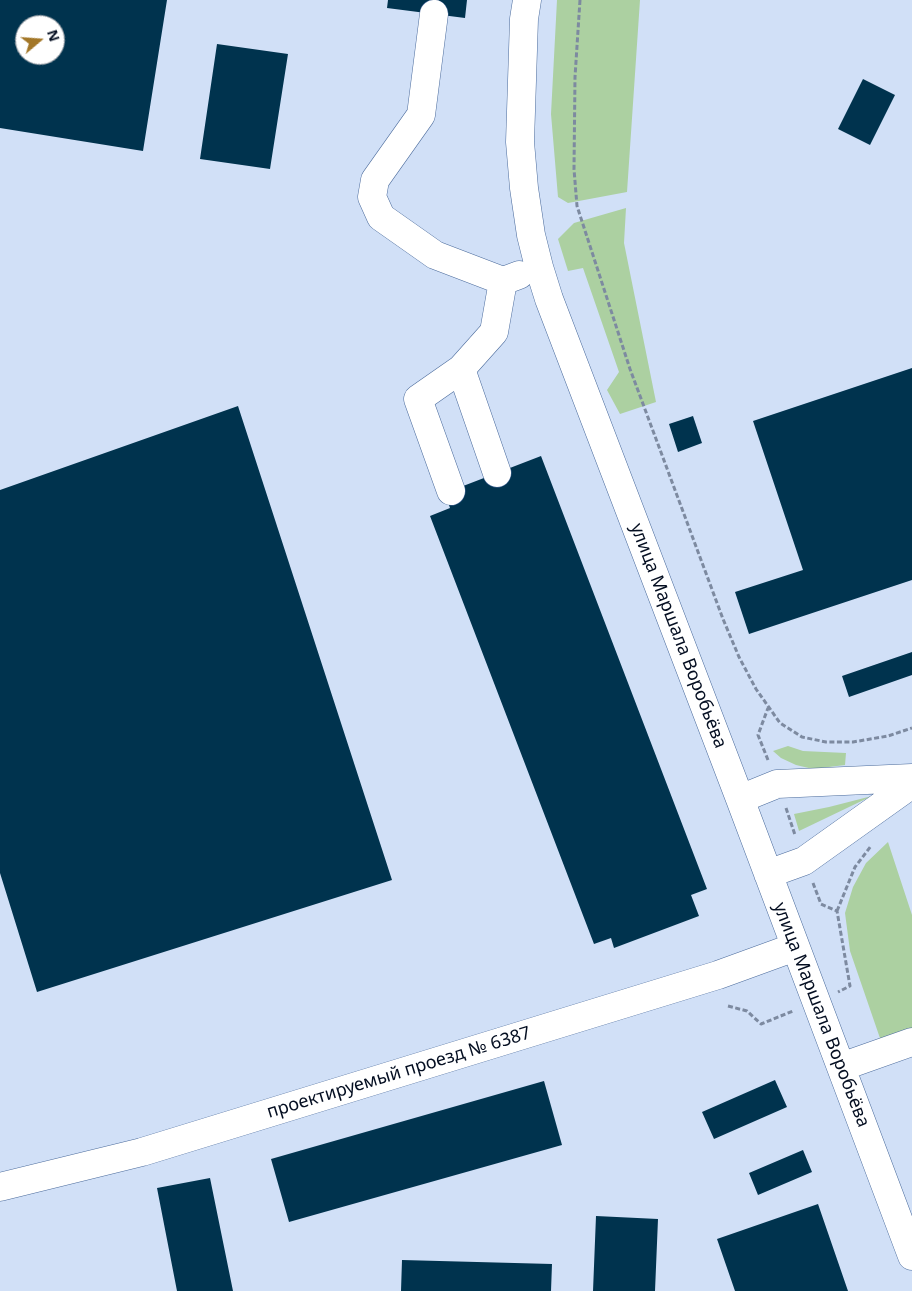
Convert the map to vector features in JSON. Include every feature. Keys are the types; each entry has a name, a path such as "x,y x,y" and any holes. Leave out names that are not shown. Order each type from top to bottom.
{"street":[{"name":"улица Маршала Воробьёва","path":"527,0 524,19 520,142 531,235 539,268 552,309 740,799 912,1256"},
{"path":"434,14 421,115 375,180 372,197 382,217 435,255 503,281 539,268"},
{"path":"451,491 439,458 451,444 433,388 460,369 494,332 503,281"},
{"path":"460,369 497,473"},
{"path":"740,799 777,784 912,778"},
{"path":"768,874 804,860 912,784"},
{"name":"проектируемый проезд № 6387","path":"0,1186 142,1152 718,975 795,947"},
{"path":"841,1067 912,1042"}],"path":[{"path":"580,0 575,77 574,168 577,206 630,369 723,619 739,657 756,689 780,723 802,737 826,742 853,742 888,736 912,728"},
{"path":"768,707 758,735 821,904 837,911"},
{"path":"728,1006 747,1011 761,1024 850,986 837,911 855,867 878,840"}],"green space":[{"path":"557,0 640,0 627,192 568,203 558,197 551,114"},
{"path":"626,208 624,243 656,402 620,414 607,390 619,372 583,268 568,271 558,239 574,223"},
{"path":"788,746 803,751 846,753 845,765 813,769 796,765 781,758 773,751"},
{"path":"872,796 799,831 794,814"},
{"path":"888,842 912,915 912,1033 882,1044 850,951 845,913 853,887 866,863"}],"building":[{"path":"0,0 167,0 143,151 0,128"},
{"path":"388,0 467,0 465,18 387,8"},
{"path":"217,44 288,54 270,169 200,159"},
{"path":"863,79 895,95 870,145 838,129"},
{"path":"912,368 912,580 749,634 735,592 803,570 753,421"},
{"path":"238,406 392,880 37,992 0,873 0,490"},
{"path":"693,416 702,443 678,452 669,424"},
{"path":"541,456 707,889 691,895 699,916 614,948 611,938 594,944 430,516 450,508 445,493"},
{"path":"912,652 912,675 849,697 842,676"},
{"path":"775,1080 787,1107 714,1139 702,1112"},
{"path":"544,1081 562,1145 289,1222 271,1159"},
{"path":"803,1150 812,1172 758,1195 749,1173"},
{"path":"210,1178 233,1291 177,1291 157,1188"},
{"path":"818,1204 848,1291 735,1291 717,1239"},
{"path":"596,1216 658,1219 655,1291 593,1291"},
{"path":"402,1260 552,1264 551,1291 401,1291"}]}
